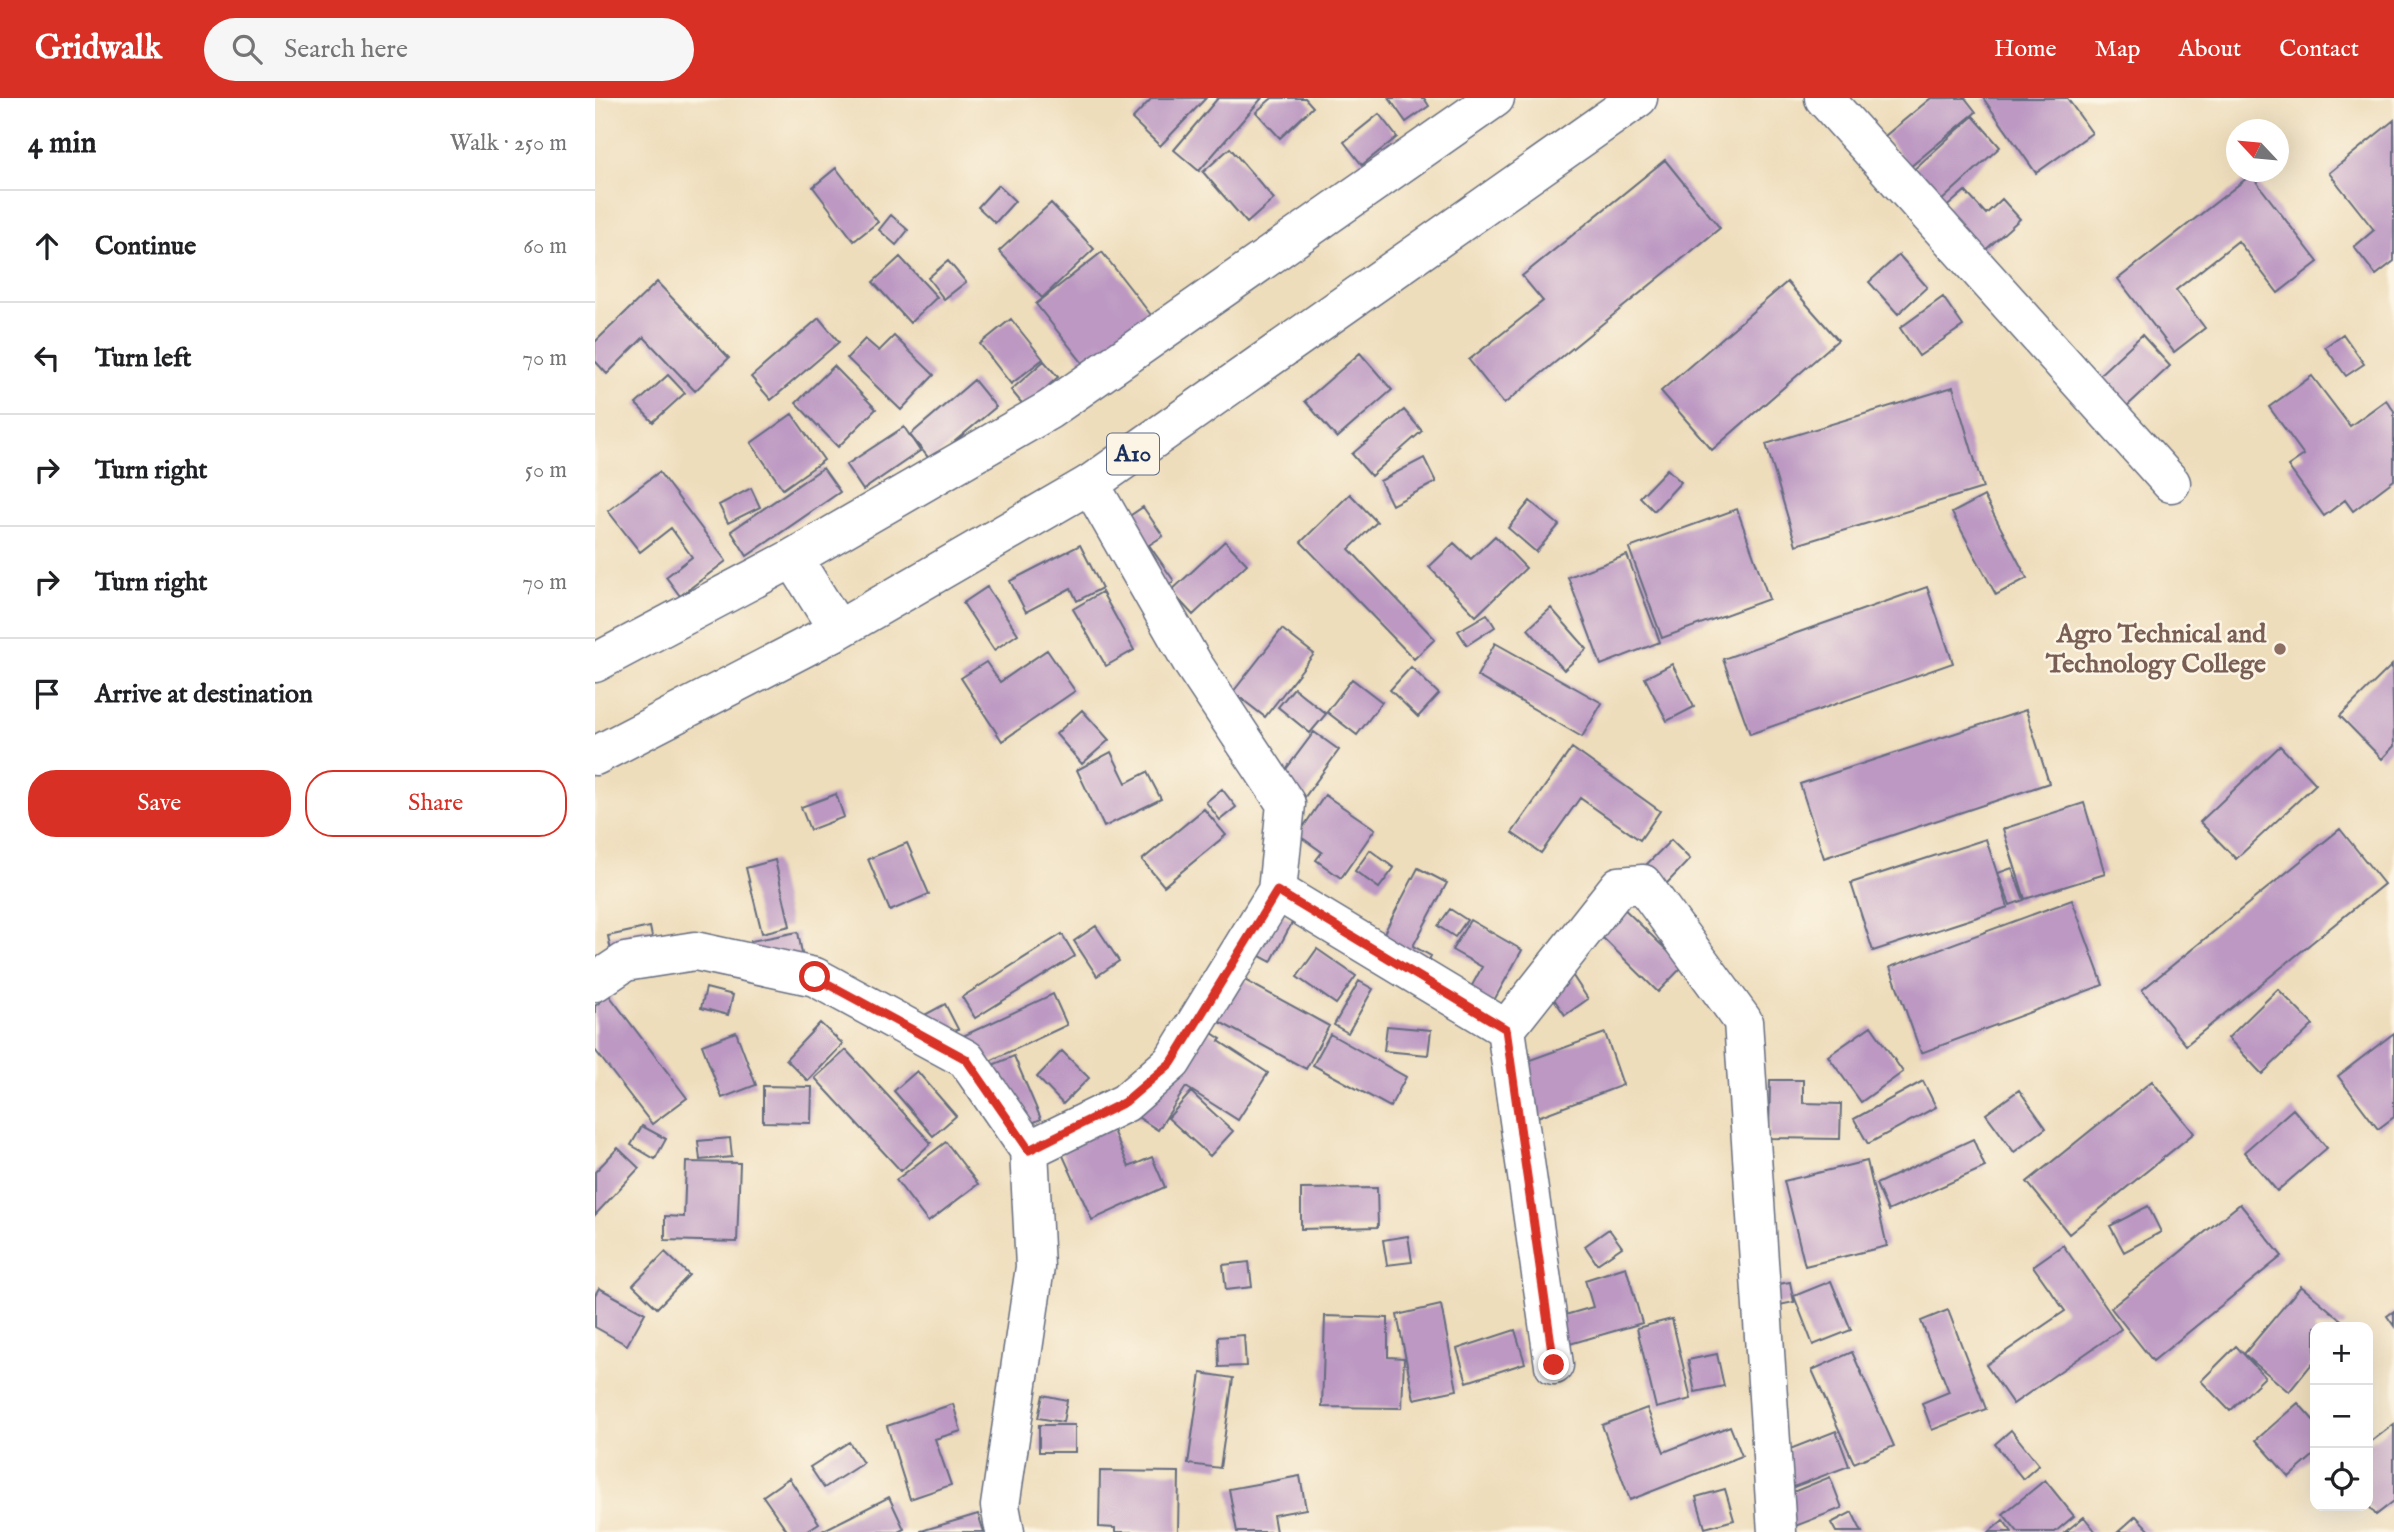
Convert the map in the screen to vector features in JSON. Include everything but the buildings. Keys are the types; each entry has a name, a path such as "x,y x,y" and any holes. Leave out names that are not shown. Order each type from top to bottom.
{"main road":[{"path":"595,663 793,558 1049,410 1495,98"},
{"name":"A10","path":"595,756 838,630 1090,484 1638,98"},
{"path":"1824,98 2171,483"},
{"path":"1029,1150 1125,1102 1172,1062 1277,891 1286,804 1193,664 1090,484"},
{"path":"793,558 838,630"},
{"path":"1554,1365 1506,1029 1619,886 1643,884 1743,1021 1777,1532"},
{"path":"1277,891 1506,1029"},
{"path":"595,982 625,962 695,951 815,977 966,1059 1029,1150 1035,1267 1000,1506 1005,1532"}],"place":[{"name":"Agro Technical and Technology College","path":"2280,649"}],"route":[{"path":"815,977 966,1059 1029,1150 1125,1102 1172,1062 1277,891 1506,1029 1554,1365"}]}
